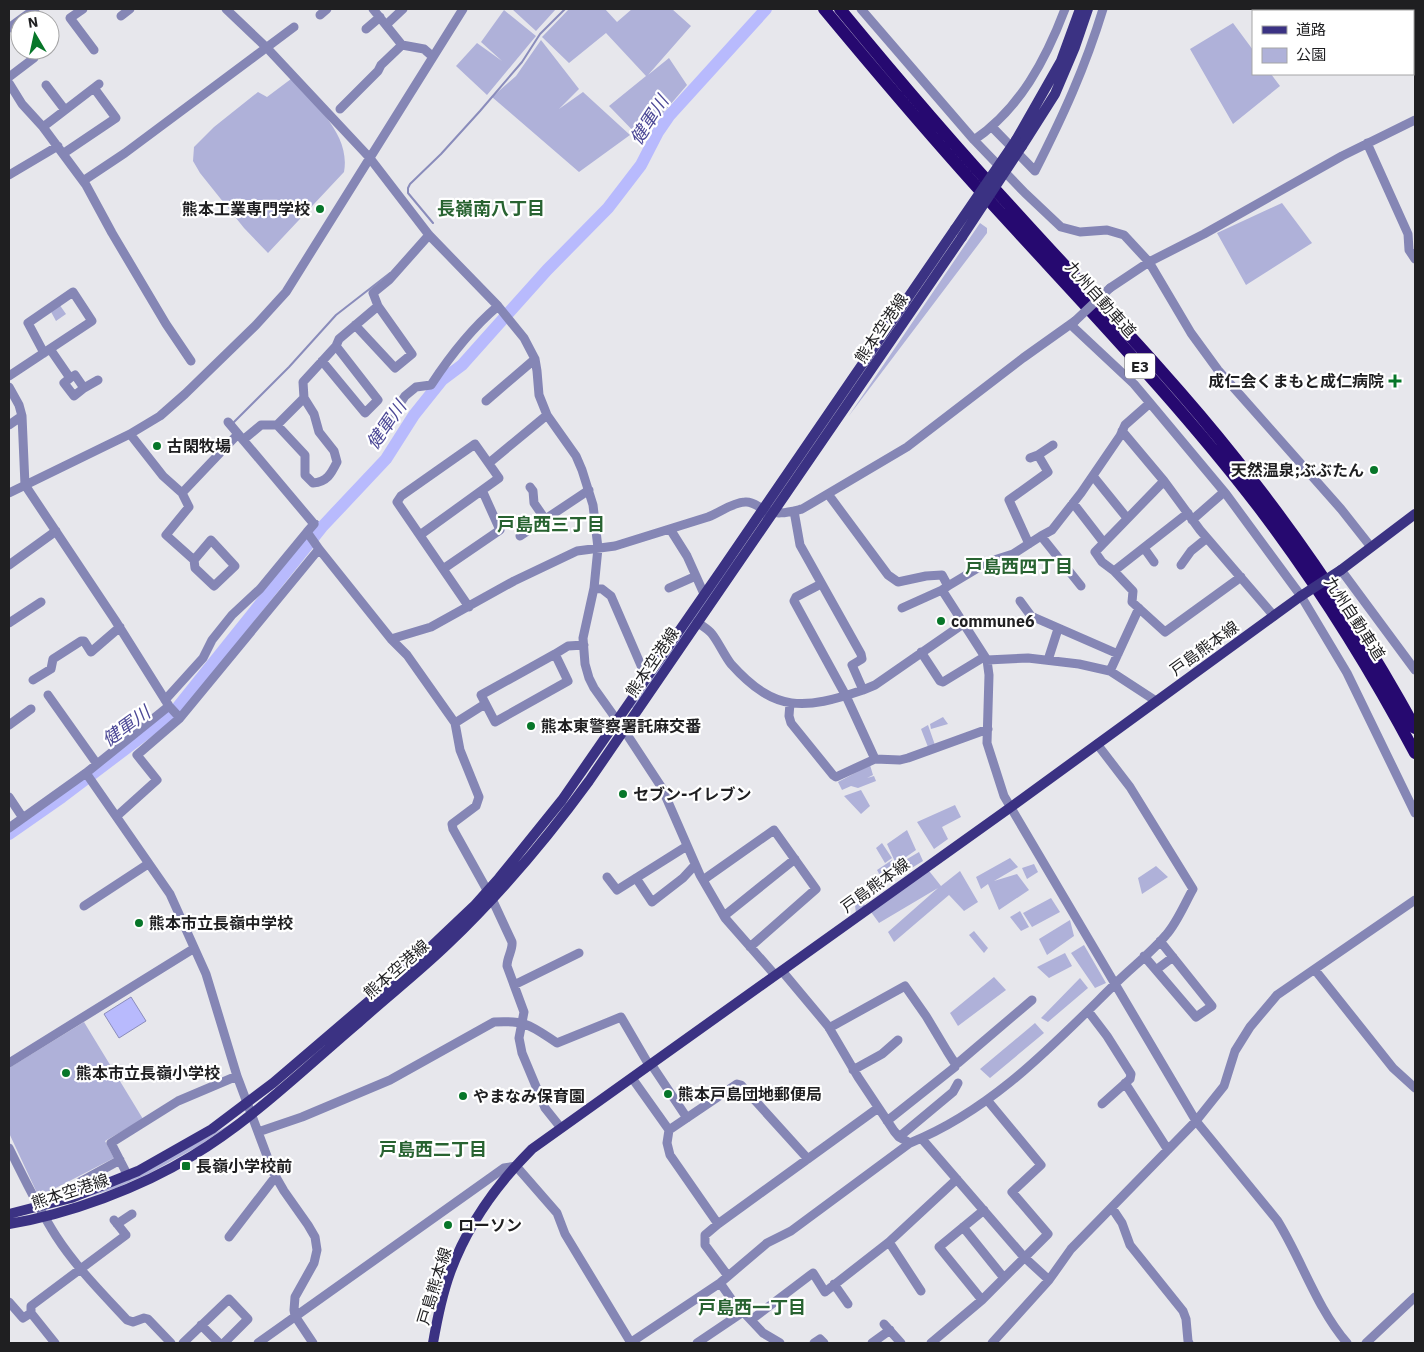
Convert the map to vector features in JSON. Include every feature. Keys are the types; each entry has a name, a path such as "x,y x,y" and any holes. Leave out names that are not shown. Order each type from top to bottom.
{"highway":[{"name":"九州自動車道","path":"824,9 909,110 1167,396 1264,514 1341,625 1370,671 1415,753"},
{"name":"九州自動車道","path":"840,9 1011,208 1177,388 1234,456 1273,507 1345,610 1380,665 1415,728"}],"main road":[{"name":"熊本空港線","path":"1019,143 1061,61 1080,9"},
{"name":"熊本空港線","path":"9,1224 44,1217 92,1201 161,1173 216,1141 249,1109 490,895 546,839 624,730 697,622 768,511 1019,143 1055,94 1075,47 1088,9"},
{"name":"熊本空港線","path":"490,895 556,807 704,594 768,511"},
{"name":"戸島熊本線","path":"433,1343 450,1274 460,1248 484,1207 532,1149 1011,807 1415,514"},
{"name":"熊本空港線","path":"9,1214 84,1193 128,1176 249,1109"}],"street":[{"path":"9,28 35,9"},
{"path":"83,9 70,18 94,50"},
{"path":"121,16 130,9"},
{"path":"226,9 267,48 369,157 429,235 498,306 524,338 535,359 539,395 548,415 576,456 589,490 596,524 598,548 594,588 584,644 585,664 589,678 662,788 695,864 724,916 750,947 779,973 829,1028 887,1121 899,1137 910,1143"},
{"path":"374,9 402,45 424,50 432,56"},
{"path":"366,29 403,9"},
{"path":"9,493 130,434 160,416 256,325 286,292 463,9"},
{"path":"861,9 974,140 1061,227 1080,232 1107,230 1124,235 1149,262 1191,333 1218,370 1341,509 1372,547"},
{"path":"974,140 993,128 1018,99 1041,65 1065,9"},
{"path":"993,128 1035,171 1067,106 1090,50 1102,9"},
{"path":"83,181 125,153 294,27"},
{"path":"340,109 402,45"},
{"path":"9,77 31,60"},
{"path":"46,85 65,110"},
{"path":"43,127 97,86 116,118 67,151"},
{"path":"10,88 58,146 83,181 166,324 191,361"},
{"path":"391,639 431,627 514,581 577,551 615,546 718,514 731,505 739,503 747,502 756,504 768,511 786,513 802,509 907,447 1023,358 1073,323 1110,288 1149,262 1204,234 1367,143 1415,120"},
{"path":"1367,143 1408,234 1410,250 1415,259"},
{"path":"9,175 58,146"},
{"path":"356,325 395,368 412,354 378,306 373,294 390,280 429,235"},
{"path":"9,376 47,351 92,321 73,292 28,323 47,351 70,378 75,375 84,388 98,380"},
{"path":"277,425 304,455 305,475 313,483 322,482 332,472 337,462 334,451 319,432 314,414 304,398 303,382 336,346 339,339 378,306"},
{"path":"376,440 405,396 416,388 431,385 443,367 482,320 498,306"},
{"path":"1073,323 1134,384 1150,403 1224,492 1301,596 1347,673 1415,813"},
{"path":"322,362 365,413 378,400 336,346"},
{"path":"486,401 535,359"},
{"path":"9,387 12,401 22,416 25,485 120,627 167,703 180,718"},
{"path":"182,493 240,437 261,426 277,425 304,398"},
{"path":"902,608 945,588 988,562 1013,554 1052,530 1093,476 1124,425 1150,403"},
{"path":"489,463 548,415"},
{"path":"9,425 22,416"},
{"path":"9,828 86,773 167,703 203,658 212,640 232,615 260,589 314,524 228,422"},
{"path":"1122,430 1207,538 1274,616"},
{"path":"130,434 163,476 182,493 189,508 166,535 194,560 195,568 214,586 235,566 211,540 194,560"},
{"path":"420,535 499,478 475,444 401,496 397,502 469,607"},
{"path":"1029,544 1009,500 1048,472 1034,457 1053,445"},
{"path":"1093,476 1127,518"},
{"path":"1164,481 1095,552 1102,562 1114,571 1133,591 1132,602 1165,632 1241,577"},
{"path":"530,487 533,491 534,503 545,519"},
{"path":"443,569 500,530 482,490"},
{"path":"520,536 589,490"},
{"path":"1114,571 1224,492"},
{"path":"828,494 888,575 898,582 926,576 942,575 945,588 963,624 986,659 989,675 988,743 1004,796 1196,1121 1277,1220 1288,1237 1326,1312 1347,1343"},
{"path":"1073,503 1104,543"},
{"path":"794,511 799,542 861,654 862,659 852,665 863,690"},
{"path":"670,529 687,556 704,594"},
{"path":"9,565 56,531"},
{"path":"307,532 318,549 391,639 407,655 455,723 460,750 479,797 476,806 452,824 453,829 490,895 512,942 513,945 507,961 524,1012 519,1038 522,1053 545,1108 561,1128"},
{"path":"1041,536 1081,586"},
{"path":"1181,565 1191,551 1207,538"},
{"path":"1144,548 1154,562"},
{"path":"117,816 157,780 137,755 180,718 318,549"},
{"path":"1340,570 1415,670"},
{"path":"668,588 696,576"},
{"path":"821,584 796,597 794,601 846,696 875,759"},
{"path":"594,588 602,589 611,596 646,677"},
{"path":"1020,601 1031,616 1118,654"},
{"path":"9,623 41,602"},
{"path":"1110,671 1139,608"},
{"path":"697,622 713,635 729,661 751,684 772,698 790,703 821,702 846,696 876,685 963,624"},
{"path":"34,680 50,668 53,659 81,641 84,641 91,652 120,627"},
{"path":"1048,660 1058,629"},
{"path":"555,654 568,681 495,722 481,695 568,646 584,644"},
{"path":"922,652 940,681 943,682 986,659 1028,658 1079,664 1110,671 1156,701"},
{"path":"48,695 97,764"},
{"path":"790,703 789,716 791,723 833,775 840,776 875,759 900,760 908,758 988,729"},
{"path":"455,723 486,704"},
{"path":"9,725 31,709"},
{"path":"258,1343 504,1168 516,1166 556,1213 565,1234 630,1343 641,1340 720,1283 766,1243 791,1231 910,1143 922,1139 988,1101 1056,1044 1167,934 1193,889 1130,787 1097,744"},
{"path":"86,773 170,894 206,974 237,1076 276,1176 315,1237 317,1250 314,1263 295,1298 294,1310 295,1316 313,1343"},
{"path":"9,797 23,818"},
{"path":"703,880 774,830 816,889 750,947"},
{"path":"607,877 617,890 687,846"},
{"path":"724,916 795,860"},
{"path":"84,906 148,864"},
{"path":"636,878 652,902 683,878 695,864"},
{"path":"992,1343 1049,1280 1071,1250 1196,1121 1224,1086 1235,1051 1250,1027 1277,996 1415,900"},
{"path":"1144,956 1196,1017 1212,1006 1160,941"},
{"path":"9,1063 194,949"},
{"path":"514,985 580,953"},
{"path":"1156,970 1173,957"},
{"path":"1315,970 1393,1068 1415,1088"},
{"path":"829,1028 905,986 954,1062 956,1062"},
{"path":"956,1062 958,1063 1032,1000"},
{"path":"1088,1011 1107,1036 1131,1074 1130,1079 1102,1104"},
{"path":"258,1132 302,1117 390,1080 494,1022 522,1022 557,1043 621,1017 650,1065 687,1118"},
{"path":"854,1070 882,1054 898,1040"},
{"path":"887,1121 955,1067 956,1062"},
{"path":"128,1176 111,1143 178,1101 237,1076"},
{"path":"632,1078 669,1130 667,1143 670,1155 718,1224"},
{"path":"899,1137 953,1092 958,1083"},
{"path":"1125,1083 1168,1150"},
{"path":"669,1130 737,1084 742,1085 808,1159"},
{"path":"930,1343 982,1300 1048,1234 1012,1192 1040,1165 988,1101"},
{"path":"728,1276 706,1245 705,1235 878,1108"},
{"path":"922,1139 1024,1257 1049,1280"},
{"path":"9,1148 38,1207 80,1269 127,1320 132,1322 144,1318 148,1320 172,1343"},
{"path":"84,1193 80,1182 120,1160"},
{"path":"229,1237 276,1176"},
{"path":"751,1320 813,1273 825,1292 888,1242 957,1179"},
{"path":"1112,1208 1122,1223 1130,1245 1183,1310 1188,1341 1190,1343"},
{"path":"982,1300 939,1248 984,1210"},
{"path":"55,1343 31,1313 31,1306 126,1235 116,1222 132,1214"},
{"path":"963,1227 1004,1278"},
{"path":"888,1242 921,1291"},
{"path":"720,1283 732,1300 763,1333 780,1343"},
{"path":"834,1284 848,1304"},
{"path":"1366,1343 1415,1297"},
{"path":"182,1343 228,1299 248,1320 224,1343"},
{"path":"9,1302 23,1318 31,1313"},
{"path":"697,1343 708,1340 743,1312"},
{"path":"201,1325 219,1343"},
{"path":"872,1343 887,1327 901,1343"},
{"path":"814,1343 820,1339 824,1343"}],"green space":[{"path":"512,9 556,9 536,31"},
{"path":"569,9 605,9 617,22 632,9 672,9 691,26 648,75 669,58 687,85 641,139 609,106 646,76 606,33 569,63 542,37"},
{"path":"504,10 536,36 487,95 456,66 477,43 502,61 481,42"},
{"path":"1233,23 1252,49 1252,75 1272,75 1280,86 1233,124 1190,49"},
{"path":"541,40 579,89 559,109 583,92 630,135 579,172 492,97 516,76"},
{"path":"291,79 320,109 336,132 345,158 344,172 268,253 244,228 200,173 193,161 194,147 214,127 258,92 267,97"},
{"path":"1282,203 1312,243 1246,285 1217,233"},
{"path":"980,223 987,228 987,233 848,417"},
{"path":"59,304 66,314 56,321 50,310"},
{"path":"741,552 634,709 631,707 721,575"},
{"path":"943,717 948,724 931,729 930,724"},
{"path":"928,725 935,745 928,747 921,729"},
{"path":"870,765 873,775 867,778 874,776 876,781 858,788 851,786 842,790 838,782"},
{"path":"861,790 870,806 861,814 844,796"},
{"path":"955,805 961,817 942,827 948,839 934,849 917,822"},
{"path":"907,830 916,850 896,864 887,844"},
{"path":"882,843 892,858 885,863 876,848"},
{"path":"919,852 923,861 902,874 897,865"},
{"path":"1010,858 1018,867 994,881 1017,874 1029,890 999,910 988,884 981,889 976,877"},
{"path":"892,860 899,874 884,883 877,870"},
{"path":"1034,864 1038,872 1027,879 1022,868"},
{"path":"1156,866 1168,877 1142,894 1138,878"},
{"path":"926,867 941,886 960,871 978,902 964,911 949,895 894,942 888,932 938,888 879,923 871,912"},
{"path":"861,888 868,897 862,901 866,907 856,913 853,891 859,898 855,890"},
{"path":"1051,898 1060,912 1032,927 1023,913"},
{"path":"1020,911 1029,927 1021,931 1010,917"},
{"path":"1070,920 1074,936 1047,955 1039,939"},
{"path":"974,931 988,948 984,953 969,935"},
{"path":"1084,945 1106,983 1095,988 1071,953"},
{"path":"1065,953 1072,966 1049,978 1037,967"},
{"path":"994,977 1006,990 958,1026 950,1013"},
{"path":"1080,978 1088,988 1048,1022 1041,1018"},
{"name":"熊本市立長嶺小学校","path":"84,1022 143,1119 105,1141 114,1158 50,1191 37,1193 9,1133 9,1068"},
{"path":"1035,1023 1044,1033 990,1078 980,1069"},
{"path":"231,1124 197,1147 150,1173 116,1188 65,1204 149,1169"}],"shaded area":[{"path":"131,997 146,1021 119,1038 104,1014"}],"waterway":[{"path":"433,223 408,193 410,184 441,154 480,111 522,62 540,34 565,9"},
{"name":"健軍川","path":"9,834 62,797 173,713 322,527 386,459 414,415 442,380 462,365 547,270 608,208 641,165 658,132 669,116 766,9"},
{"path":"234,422 289,367 336,315 390,273"},
{"name":"健軍川","path":"317,521 322,527"}],"place":[{"name":"熊本工業専門学校","path":"320,209"},
{"name":"成仁会くまもと成仁病院","path":"1395,381"},
{"name":"古閑牧場","path":"157,446"},
{"name":"天然温泉;ぶぶたん","path":"1374,470"},
{"name":"commune6","path":"941,621"},
{"name":"熊本東警察署託麻交番","path":"531,726"},
{"name":"セブン-イレブン","path":"623,794"},
{"name":"熊本市立長嶺中学校","path":"139,923"},
{"name":"熊本市立長嶺小学校","path":"66,1073"},
{"name":"熊本戸島団地郵便局","path":"668,1094"},
{"name":"やまなみ保育園","path":"463,1096"},
{"name":"長嶺小学校前","path":"186,1166"},
{"name":"ローソン","path":"448,1225"}],"district":[{"name":"長嶺南八丁目","path":"491,208"},
{"name":"戸島西三丁目","path":"551,524"},
{"name":"戸島西四丁目","path":"1019,566"},
{"name":"戸島西二丁目","path":"433,1149"},
{"name":"戸島西一丁目","path":"752,1307"}]}
